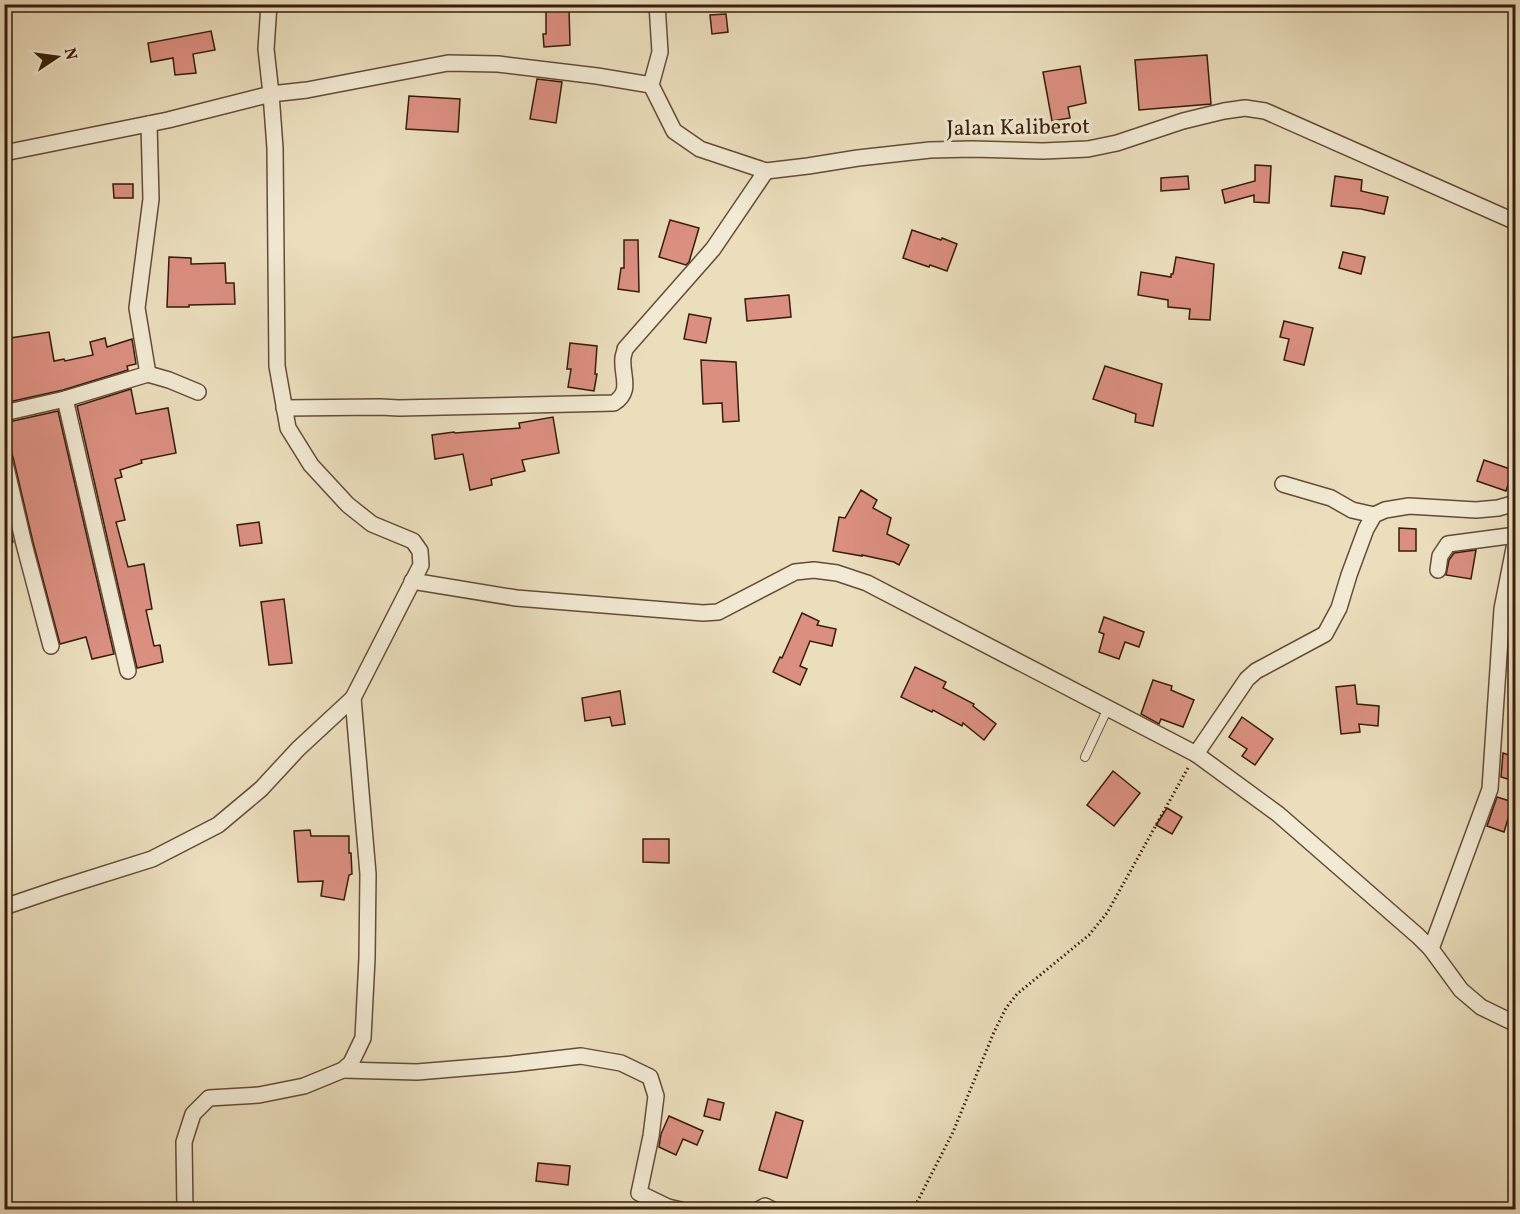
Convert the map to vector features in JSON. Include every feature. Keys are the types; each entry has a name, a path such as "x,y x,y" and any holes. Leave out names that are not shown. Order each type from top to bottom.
{"street":[{"path":"4,907 152,859 218,825 261,789 298,749 353,698 421,565 420,551 413,541 372,524 348,505 310,465 288,428 277,366 275,148 266,49 269,4"},
{"path":"4,153 149,124 270,94 307,90 448,63 498,64 651,85 660,52 657,4"},
{"name":"Jalan Kaliberot","path":"651,85 674,131 700,149 766,171 930,150 1088,149 1117,143 1193,118 1224,111 1245,108 1265,111 1515,222"},
{"path":"148,374 137,308 151,199 149,124"},
{"path":"284,408 399,408 614,402 621,398 624,390 623,360 626,349 712,249 766,171"},
{"path":"4,413 65,399 148,374 198,392"},
{"path":"65,399 128,670"},
{"path":"4,459 51,645"},
{"path":"1283,484 1331,498 1352,510 1374,515"},
{"path":"1196,754 1247,679 1256,671 1325,634 1339,608 1366,529 1374,515 1385,510 1409,506 1476,510 1498,508 1515,503"},
{"path":"1431,949 1490,789 1502,609 1515,537 1448,544 1440,556 1438,570"},
{"path":"412,581 516,598 703,613 718,612 795,572 814,570 837,573 867,583 1196,754 1278,814 1418,936 1431,949 1461,990 1481,1007 1514,1023"},
{"path":"185,1209 184,1142 193,1114 209,1098 260,1095 304,1086 343,1070 351,1063 363,1038 368,874 353,698"},
{"path":"343,1070 417,1072 581,1056 621,1063 650,1077 656,1096 651,1136 639,1193 668,1207 681,1209"},
{"path":"758,1209 765,1206 773,1209"}],"lane":[{"path":"1085,757 1108,708"}],"path":[{"path":"913,1209 953,1132 993,1032 1006,1008 1017,994 1089,935 1107,913 1196,754"}],"building":[{"path":"546,8 569,8 570,45 544,47"},
{"path":"726,14 728,32 712,34 710,15"},
{"path":"211,31 215,50 193,54 196,73 175,75 173,58 151,62 148,43"},
{"path":"1207,55 1211,104 1139,110 1135,60"},
{"path":"1080,66 1086,103 1068,107 1070,118 1052,121 1043,72"},
{"path":"537,79 562,82 556,123 530,119"},
{"path":"409,96 460,99 458,132 406,129"},
{"path":"1255,165 1271,166 1269,203 1254,202 1254,195 1225,203 1222,190 1255,181"},
{"path":"1188,176 1189,189 1161,191 1161,178"},
{"path":"1335,176 1362,180 1361,191 1388,197 1384,214 1331,206"},
{"path":"113,184 133,184 133,198 114,198"},
{"path":"670,220 699,228 689,262 686,265 659,257"},
{"path":"912,230 957,244 947,271 903,258"},
{"path":"624,240 638,240 639,292 618,289 621,268 624,268"},
{"path":"1343,252 1365,257 1361,274 1339,268"},
{"path":"169,257 191,258 191,264 225,263 226,283 234,283 235,304 167,307"},
{"path":"1176,257 1214,264 1210,320 1189,319 1190,309 1168,307 1168,300 1138,295 1141,272 1171,277"},
{"path":"789,295 791,317 747,321 745,299"},
{"path":"689,314 711,318 706,343 684,339"},
{"path":"1284,321 1313,328 1304,365 1284,360 1289,339 1280,337"},
{"path":"49,332 54,361 93,355 90,342 105,338 107,347 132,339 136,364 127,366 128,370 63,390 4,403 4,339"},
{"path":"570,343 597,346 595,374 597,374 594,391 568,387 571,369 567,369"},
{"path":"701,360 736,362 739,421 723,422 722,403 703,404"},
{"path":"1105,366 1162,384 1153,426 1135,422 1136,414 1093,399"},
{"path":"131,389 136,414 168,408 176,453 141,460 142,463 120,470 122,477 115,479 125,520 116,522 128,567 144,564 152,609 146,610 154,646 160,645 163,662 137,668 77,406"},
{"path":"58,411 114,654 92,659 86,637 60,644 13,457 11,452 4,450 4,443 7,443 4,423"},
{"path":"553,417 559,453 522,460 525,471 491,479 492,485 470,490 463,454 435,459 432,435 520,428 519,423"},
{"path":"1484,460 1513,470 1506,491 1477,481"},
{"path":"861,490 877,500 873,508 891,518 887,534 909,545 899,565 862,555 833,551 839,517 845,518"},
{"path":"4,504 13,542 4,544"},
{"path":"259,522 262,543 240,546 237,525"},
{"path":"1399,528 1416,529 1416,551 1399,551"},
{"path":"1476,550 1471,579 1446,575 1449,560 1454,553"},
{"path":"284,599 292,663 269,665 261,602"},
{"path":"802,613 819,621 817,625 836,629 832,646 810,641 800,666 807,669 800,685 773,672 780,657 782,658"},
{"path":"1104,617 1144,632 1139,647 1125,642 1119,659 1099,652 1104,634 1099,632"},
{"path":"915,667 946,682 943,688 974,704 973,706 996,724 984,740 963,723 962,726 933,710 932,712 901,697"},
{"path":"1153,680 1172,686 1171,690 1194,700 1183,727 1161,719 1159,724 1141,714"},
{"path":"1355,685 1357,704 1379,706 1378,726 1359,724 1360,732 1341,734 1336,687"},
{"path":"620,691 625,724 612,726 610,717 585,721 582,698"},
{"path":"1242,717 1273,739 1255,765 1242,756 1247,749 1229,737"},
{"path":"1503,753 1515,757 1511,780 1501,777"},
{"path":"1113,771 1140,793 1114,826 1087,805"},
{"path":"1497,797 1513,802 1504,832 1487,826"},
{"path":"1167,808 1182,817 1172,834 1156,825"},
{"path":"310,830 311,836 349,836 352,874 349,875 344,900 321,896 323,881 298,882 294,831"},
{"path":"643,839 669,839 669,863 643,862"},
{"path":"708,1099 724,1103 720,1120 704,1116"},
{"path":"776,1112 803,1121 787,1178 759,1170"},
{"path":"669,1116 703,1131 697,1145 683,1139 676,1155 659,1147 661,1134"},
{"path":"538,1163 570,1166 568,1185 536,1181"}]}
